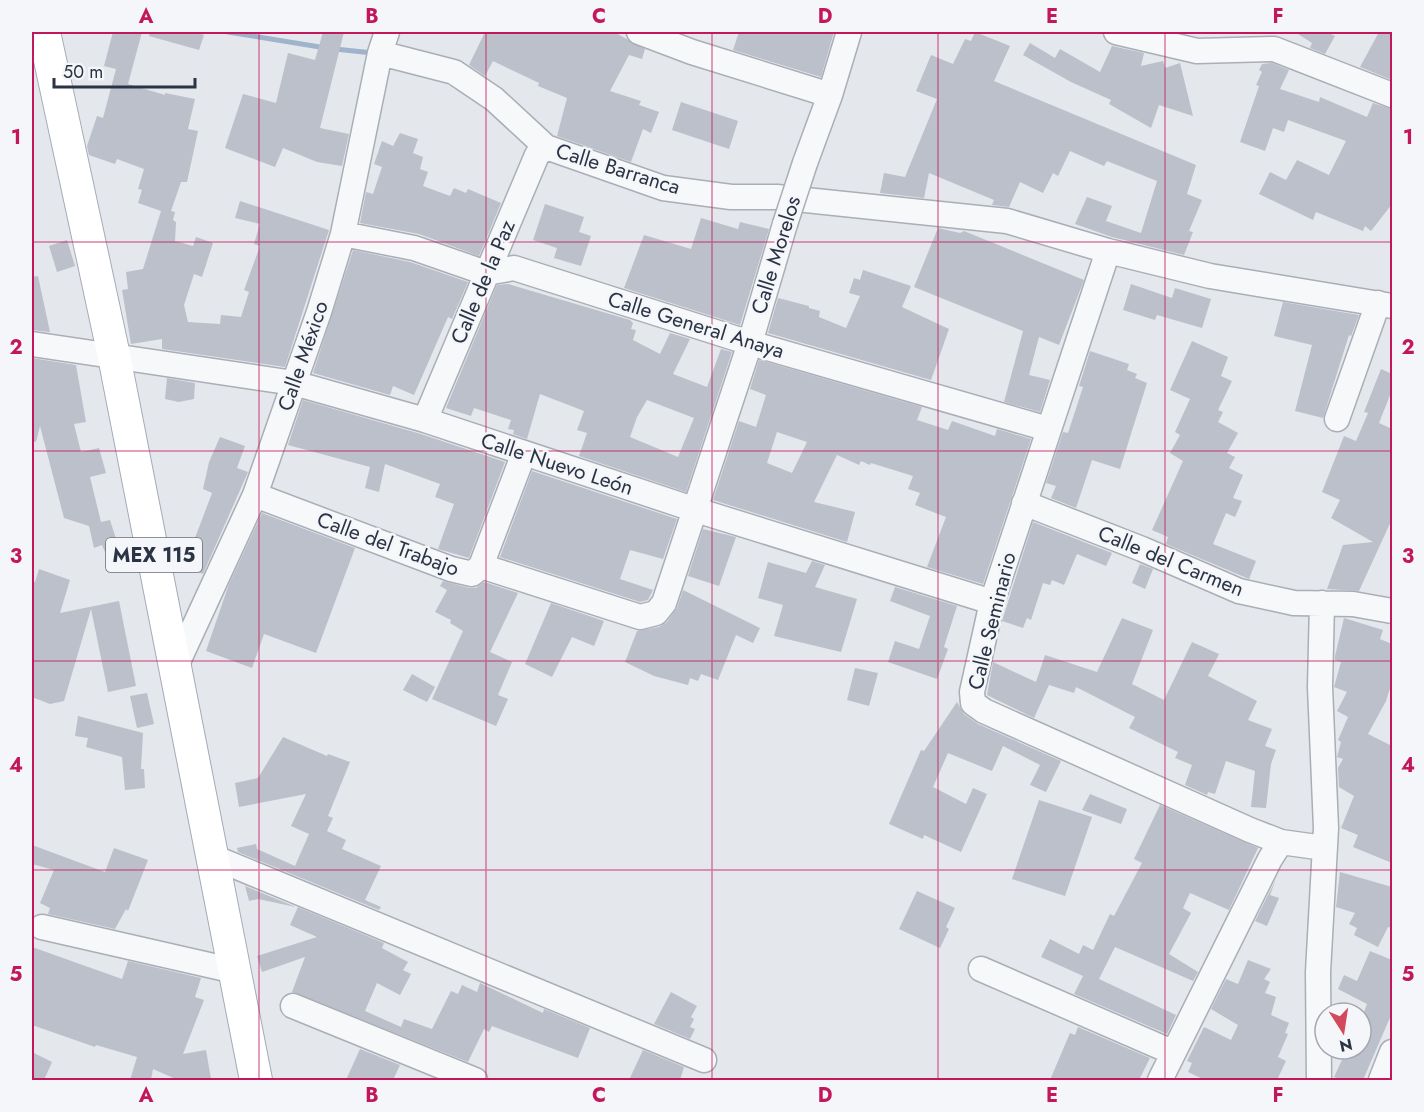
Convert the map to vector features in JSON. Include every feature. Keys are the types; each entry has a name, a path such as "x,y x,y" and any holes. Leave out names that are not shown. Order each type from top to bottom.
{"main road":[{"name":"MEX 115","path":"44,32 114,356 256,1080"}],"street":[{"path":"639,32 696,41 830,95"},
{"name":"Calle Morelos","path":"656,613 664,603 696,510 785,224 830,95 849,32"},
{"path":"1116,32 1197,51 1274,49 1392,95"},
{"name":"Calle Barranca","path":"383,42 454,72 494,99 546,147 663,188 731,196 777,197 1007,221 1108,251 1210,276 1385,304"},
{"name":"Calle México","path":"176,666 255,495 319,312 343,234 383,42"},
{"name":"Calle de la Paz","path":"425,420 537,155 546,147"},
{"name":"Calle General Anaya","path":"343,234 414,248 486,273 514,268 750,342 1048,429"},
{"name":"Calle Seminario","path":"1108,251 992,602 972,692 973,703 984,711 1281,842"},
{"path":"1337,419 1385,304"},
{"name":"Calle Nuevo León","path":"32,344 49,349 114,356 294,383 425,420 696,510 992,602"},
{"path":"481,566 524,453"},
{"name":"Calle del Trabajo","path":"255,495 451,569 472,574 481,566 640,617 656,613"},
{"name":"Calle del Carmen","path":"1024,503 1142,549 1239,591 1294,603 1353,604 1392,611"},
{"path":"1319,1080 1318,972 1324,848 1320,687 1322,603"},
{"path":"1160,1080 1270,859 1281,842 1324,848"},
{"path":"213,857 704,1060"},
{"path":"42,927 235,971"},
{"path":"981,969 1173,1052"},
{"path":"293,1006 475,1080"},
{"path":"1381,1080 1392,1052"}],"building":[{"path":"113,32 142,32 128,84 165,95 165,93 195,99 188,129 198,131 187,182 181,182 171,211 175,212 173,220 176,222 175,241 193,246 196,237 213,243 202,277 194,274 184,305 188,322 220,324 221,315 241,317 249,292 244,290 260,246 254,244 260,224 235,218 240,201 329,230 285,367 162,349 162,339 131,344 122,290 128,289 126,272 143,269 161,211 138,203 142,190 138,189 144,169 117,159 115,164 89,155 87,146 97,116 103,118 116,69 104,66"},
{"path":"150,32 194,32 204,35 199,50 149,36"},
{"path":"323,32 344,32 320,128 349,134 342,166 317,162 283,148 275,167 225,148 243,94 276,103 288,53 315,60"},
{"path":"485,32 614,32 645,49 642,59 629,55 610,91 641,101 639,105 659,112 651,133 643,129 631,162 557,136 567,98 538,86 539,83 493,61 485,76 469,65"},
{"path":"739,32 834,32 821,77 733,50"},
{"path":"975,32 1010,46 994,81 1196,165 1187,194 1202,200 1189,231 1193,232 1184,255 1112,237 1075,224 1087,197 1112,206 1106,221 1141,233 1157,181 1107,161 1104,166 1070,151 1058,176 1053,173 1043,193 1020,182 1009,207 992,205 994,200 929,173 924,198 880,193 884,173 905,177 937,99 916,91 931,55 953,64 965,39 971,41"},
{"path":"1295,32 1326,32 1335,36 1325,54 1310,48 1312,43"},
{"path":"1379,32 1392,32 1392,80 1360,67"},
{"path":"1030,43 1055,58 1060,49 1100,72 1112,46 1144,53 1141,66 1163,61 1165,68 1180,63 1193,116 1159,105 1151,128 1109,104 1111,100 1071,82 1023,55"},
{"path":"1272,63 1289,70 1280,89 1319,102 1320,97 1367,117 1373,103 1392,109 1392,204 1371,231 1365,226 1363,231 1316,212 1313,220 1259,194 1270,172 1286,180 1297,160 1329,175 1346,141 1288,120 1284,132 1273,128 1265,151 1240,142 1259,86 1256,85 1262,72 1259,70 1262,64"},
{"path":"681,102 738,121 729,149 672,130"},
{"path":"400,133 418,139 413,153 423,157 420,169 428,172 423,186 450,196 454,188 466,193 468,189 501,203 479,256 419,234 360,223 366,192 373,194 382,167 374,164 382,141 393,146"},
{"path":"545,204 584,217 579,232 591,236 581,266 554,258 557,248 533,240"},
{"path":"701,218 738,229 740,222 769,229 740,325 624,288 644,235 691,249"},
{"path":"938,228 960,233 964,231 1084,280 1059,345 1039,337 1029,375 1050,380 1040,412 1004,402 1023,331 914,287"},
{"path":"67,240 75,266 57,272 49,246"},
{"path":"353,250 410,262 468,282 452,319 448,317 414,395 393,386 390,395 313,373"},
{"path":"863,270 911,286 902,307 949,329 931,380 768,333 778,298 809,306 809,308 820,311 819,317 846,328 860,296 849,293 854,278 860,280"},
{"path":"38,276 50,332 32,330 32,277"},
{"path":"508,284 630,320 633,323 631,329 636,330 633,340 660,354 670,333 690,339 673,374 707,387 721,349 732,352 686,492 579,456 587,433 577,430 584,411 540,394 527,439 513,434 514,430 508,429 511,420 474,408 471,416 446,408 497,285","holes":["647,400 694,418 678,457 630,437 637,417"]},
{"path":"1131,284 1172,298 1175,288 1211,299 1202,328 1157,315 1155,320 1123,310"},
{"path":"1283,302 1359,315 1351,336 1349,335 1323,418 1295,411 1312,345 1274,336"},
{"path":"1192,341 1228,357 1221,376 1232,381 1218,410 1223,412 1218,422 1238,433 1227,453 1235,457 1229,468 1243,475 1233,498 1242,501 1235,517 1226,513 1213,544 1256,561 1249,579 1166,544 1168,537 1152,530 1183,461 1170,453 1180,435 1175,432 1190,399 1170,390"},
{"path":"1090,351 1129,364 1127,370 1137,374 1135,378 1147,383 1120,469 1092,460 1076,508 1051,498 1056,486 1046,483 1063,432 1068,433 1083,387 1079,386"},
{"path":"32,358 76,365 86,422 74,424 81,452 99,448 106,473 90,477 101,522 110,520 119,548 105,552 102,545 94,548 89,526 64,518 40,426 36,442 32,441"},
{"path":"759,360 922,407 917,420 948,430 952,421 995,436 997,429 1031,439 983,584 927,567 946,517 915,505 920,493 908,489 913,476 871,463 870,465 861,461 859,465 837,455 814,502 855,512 847,542 713,500 739,421 756,427 766,395 750,389","holes":["777,432 807,442 792,473 767,463"]},
{"path":"1381,369 1392,374 1392,390 1379,423 1392,429 1392,519 1359,591 1327,589 1343,545 1373,542 1331,518 1340,500 1322,492 1344,436 1356,441 1368,413 1364,412"},
{"path":"167,378 195,383 194,399 179,402 165,399"},
{"path":"303,400 421,434 505,462 469,558 438,549 454,504 435,497 440,484 385,464 379,492 365,488 370,467 288,445"},
{"path":"220,437 245,446 237,468 248,472 203,574 184,567 212,493 203,489 209,462"},
{"path":"532,471 677,519 663,559 630,550 620,579 653,590 648,600 640,602 500,557"},
{"path":"262,513 355,548 316,653 264,634 252,668 206,651 229,584"},
{"path":"1033,522 1112,553 1106,566 1077,554 1064,585 1052,580 1050,585 1043,583 1031,620 1027,618 1023,628 1002,621"},
{"path":"703,529 736,537 719,586 688,576"},
{"path":"812,561 825,565 815,587 857,599 841,652 774,636 783,605 758,598 768,562 806,573"},
{"path":"1140,564 1153,569 1145,589 1132,583"},
{"path":"39,569 70,580 60,613 119,601 136,686 108,692 91,609 64,701 50,704 32,697 32,582 35,582"},
{"path":"443,581 469,588 476,588 484,582 518,593 490,652 512,662 498,695 508,699 496,726 432,699 463,631 450,623 451,620 435,612 447,590 440,586"},
{"path":"895,587 957,606 944,647 948,649 937,679 888,662 895,641 919,649 930,616 890,601"},
{"path":"683,590 760,628 753,643 736,635 718,680 701,674 698,681 690,678 688,685 654,676 625,662 637,631 659,627 667,622 677,608"},
{"path":"551,603 604,621 594,646 572,637 552,677 525,664"},
{"path":"1122,618 1153,630 1132,684 1164,700 1192,642 1219,654 1208,676 1257,701 1248,720 1272,729 1265,746 1276,750 1271,764 1266,808 1251,807 1255,771 1226,761 1215,794 1208,792 1207,795 1185,785 1192,765 1175,758 1178,752 1129,728 1135,717 1076,687 1074,693 1049,685 1034,718 987,695 993,662 1036,682 1045,655 1097,672"},
{"path":"1344,618 1383,630 1380,639 1392,644 1392,682 1386,701 1368,734 1392,746 1392,863 1353,847 1358,835 1341,828 1354,796 1339,787 1338,768 1343,759 1337,757 1341,742 1338,740 1348,717 1337,711 1347,692 1334,687 1341,662 1335,660 1335,656"},
{"path":"855,668 878,673 869,706 847,700"},
{"path":"412,674 435,687 427,702 403,690"},
{"path":"147,693 154,724 137,728 130,696"},
{"path":"957,702 964,714 978,724 1061,761 1046,792 1030,785 1040,765 1003,746 992,771 948,753 933,787 966,804 973,788 987,794 961,852 924,835 923,839 889,824 921,750 924,751"},
{"path":"78,716 143,733 141,769 144,769 145,788 125,790 122,757 86,747 88,738 75,736"},
{"path":"283,737 327,756 328,754 350,762 328,816 333,818 327,831 346,840 342,849 381,866 365,900 381,907 379,910 238,852 237,848 256,844 257,849 295,866 309,834 291,826 306,794 239,807 235,783 258,778"},
{"path":"1090,794 1127,809 1121,824 1082,810"},
{"path":"1039,800 1092,817 1065,896 1012,879"},
{"path":"1160,805 1258,848 1229,910 1190,893 1183,908 1191,913 1169,954 1198,972 1193,981 1115,947 1099,979 1176,1015 1167,1034 1074,994 1083,976 1041,957 1050,939 1079,954 1083,945 1093,950 1110,914 1114,916 1142,863 1134,859"},
{"path":"32,845 105,872 114,848 148,860 128,911 126,909 115,929 48,914 50,908 40,903 54,870 32,864"},
{"path":"1340,872 1392,887 1392,928 1388,927 1378,947 1354,935 1357,928 1349,924 1355,913 1336,907"},
{"path":"1276,879 1270,895 1279,898 1267,926 1255,921"},
{"path":"245,886 296,907 258,899 249,901"},
{"path":"917,891 955,908 940,948 899,929"},
{"path":"298,907 384,943 382,948 408,962 403,970 411,974 400,995 377,983 365,1011 401,1027 404,1019 432,1029 451,991 458,994 462,985 477,992 480,983 543,1013 544,1009 590,1028 578,1058 492,1026 489,1032 484,1029 468,1062 292,992 305,957 262,972 257,956 317,937 290,925"},
{"path":"32,947 122,979 128,961 201,978 195,997 204,1000 183,1054 206,1050 211,1079 178,1080 153,1069 151,1080 130,1080 137,1057 96,1045 95,1047 32,1025"},
{"path":"1370,951 1392,960 1392,1013 1373,1057 1373,1001 1361,1001 1338,989 1344,975 1357,981"},
{"path":"1248,960 1271,969 1264,979 1270,982 1265,993 1276,997 1271,1015 1289,1023 1285,1033 1288,1034 1278,1057 1286,1061 1277,1080 1205,1080 1188,1072 1192,1063 1187,1061 1204,1027 1231,1040 1238,1025 1211,1009 1226,979 1238,984"},
{"path":"671,992 697,1006 691,1017 694,1019 690,1027 695,1029 690,1039 654,1024"},
{"path":"1078,1027 1150,1058 1139,1080 1050,1080 1070,1033 1075,1035"},
{"path":"360,1049 400,1065 393,1080 346,1080"},
{"path":"643,1050 684,1067 680,1080 629,1080"},
{"path":"32,1052 52,1062 44,1080 32,1080"},
{"path":"1341,1061 1371,1061 1363,1080 1342,1080 1334,1077"}],"waterway":[{"path":"228,32 326,48"},
{"path":"335,49 373,53"}]}
